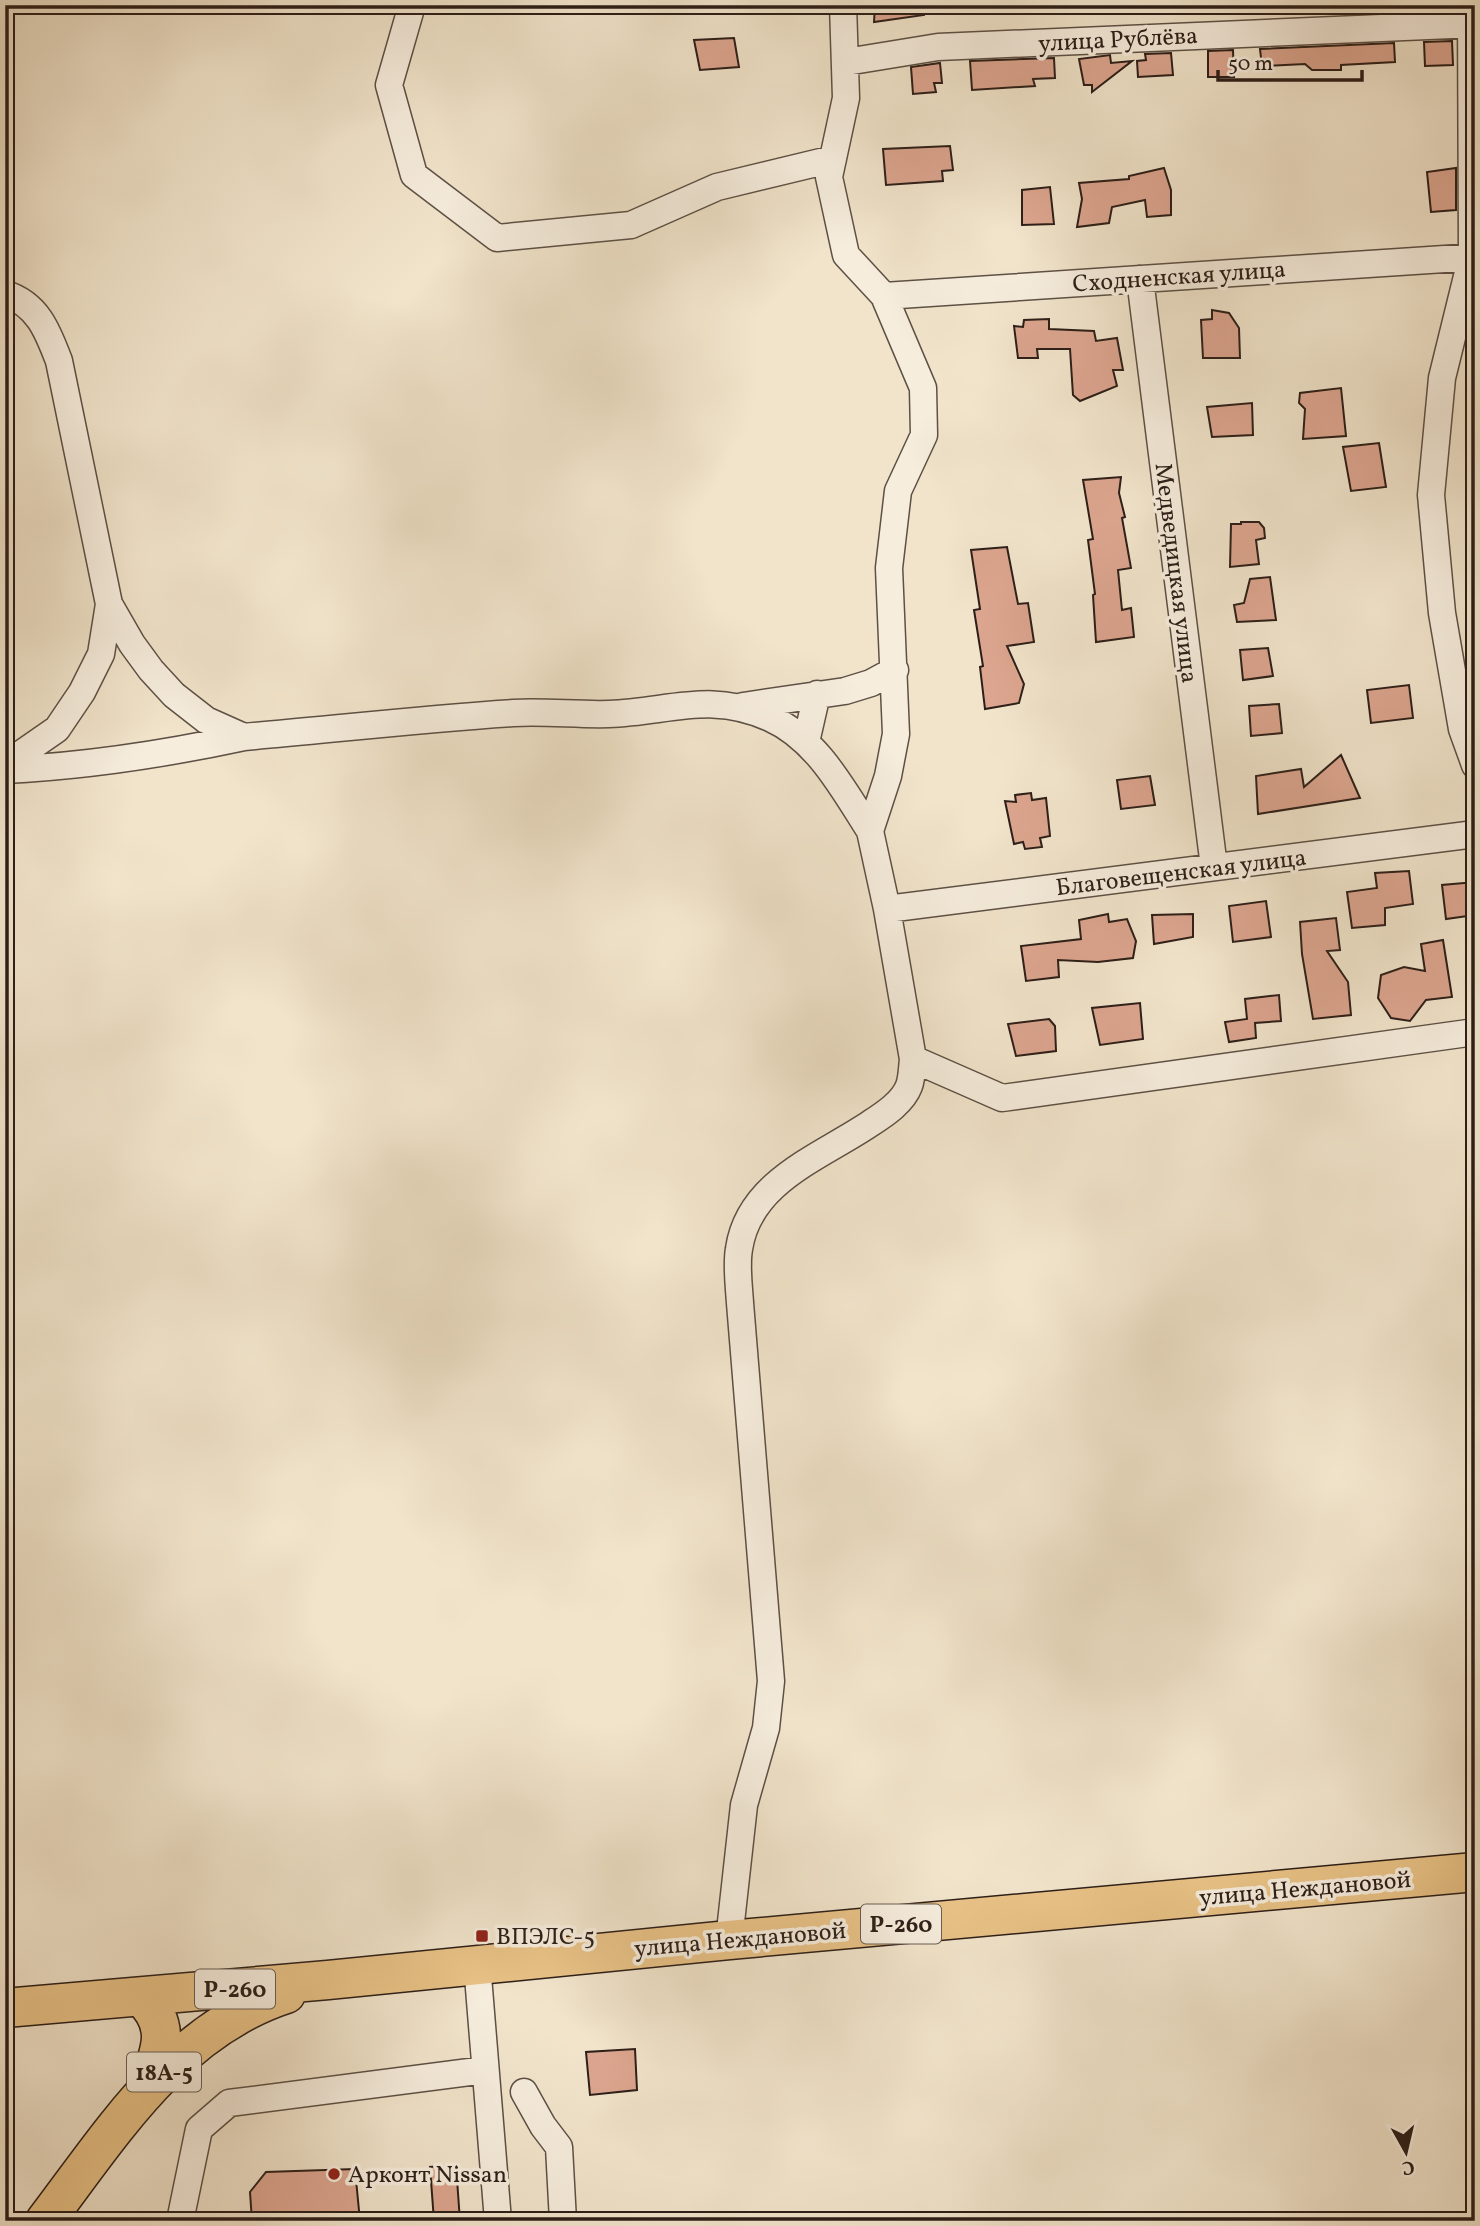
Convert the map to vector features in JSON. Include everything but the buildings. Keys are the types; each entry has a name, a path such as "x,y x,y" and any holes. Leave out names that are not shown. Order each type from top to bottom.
{"highway":[{"name":"улица Неждановой","path":"5,2008 1475,1872"},
{"name":"18А-5","path":"45,2221 146,2089 191,2047 232,2018 276,1997 328,1980"},
{"path":"141,1997 152,2006 157,2015 162,2038 146,2089"}],"street":[{"path":"412,5 388,85 414,175 497,238 631,225 717,187 833,159"},
{"path":"843,5 846,98 829,177 846,256 884,296 923,388 924,435 898,491 889,568 896,734 888,776 870,831"},
{"path":"1472,18 1474,257 1443,378 1431,495 1442,613 1462,729 1475,765"},
{"name":"улица Рублёва","path":"846,62 938,47 1472,18"},
{"name":"Сходненская улица","path":"884,296 1474,257"},
{"name":"Медведицкая улица","path":"1140,279 1214,867"},
{"path":"5,294 33,309 46,327 58,361 109,604 132,644 174,695 206,720 244,737"},
{"path":"5,760 21,754 57,729 82,692 101,654 109,604"},
{"path":"741,706 845,691 871,683 895,670"},
{"path":"806,742 817,694"},
{"path":"5,770 64,767 162,754 244,737 517,713 609,714 713,702 741,706 773,719 806,742 834,774 870,831 887,909 913,1059 909,1087 888,1112 847,1140 794,1169 769,1189 750,1215 739,1249 740,1303 771,1681 766,1728 744,1805 729,1940"},
{"name":"Благовещенская улица","path":"887,909 1475,834"},
{"path":"913,1059 1002,1098 1475,1032"},
{"path":"477,1964 498,2221"},
{"path":"180,2221 199,2129 229,2103 485,2070"},
{"path":"524,2092 543,2126 559,2147 563,2221"}],"place":[{"name":"ВПЭЛС-5","path":"482,1936"},
{"name":"Арконт Nissan","path":"334,2174"}]}
